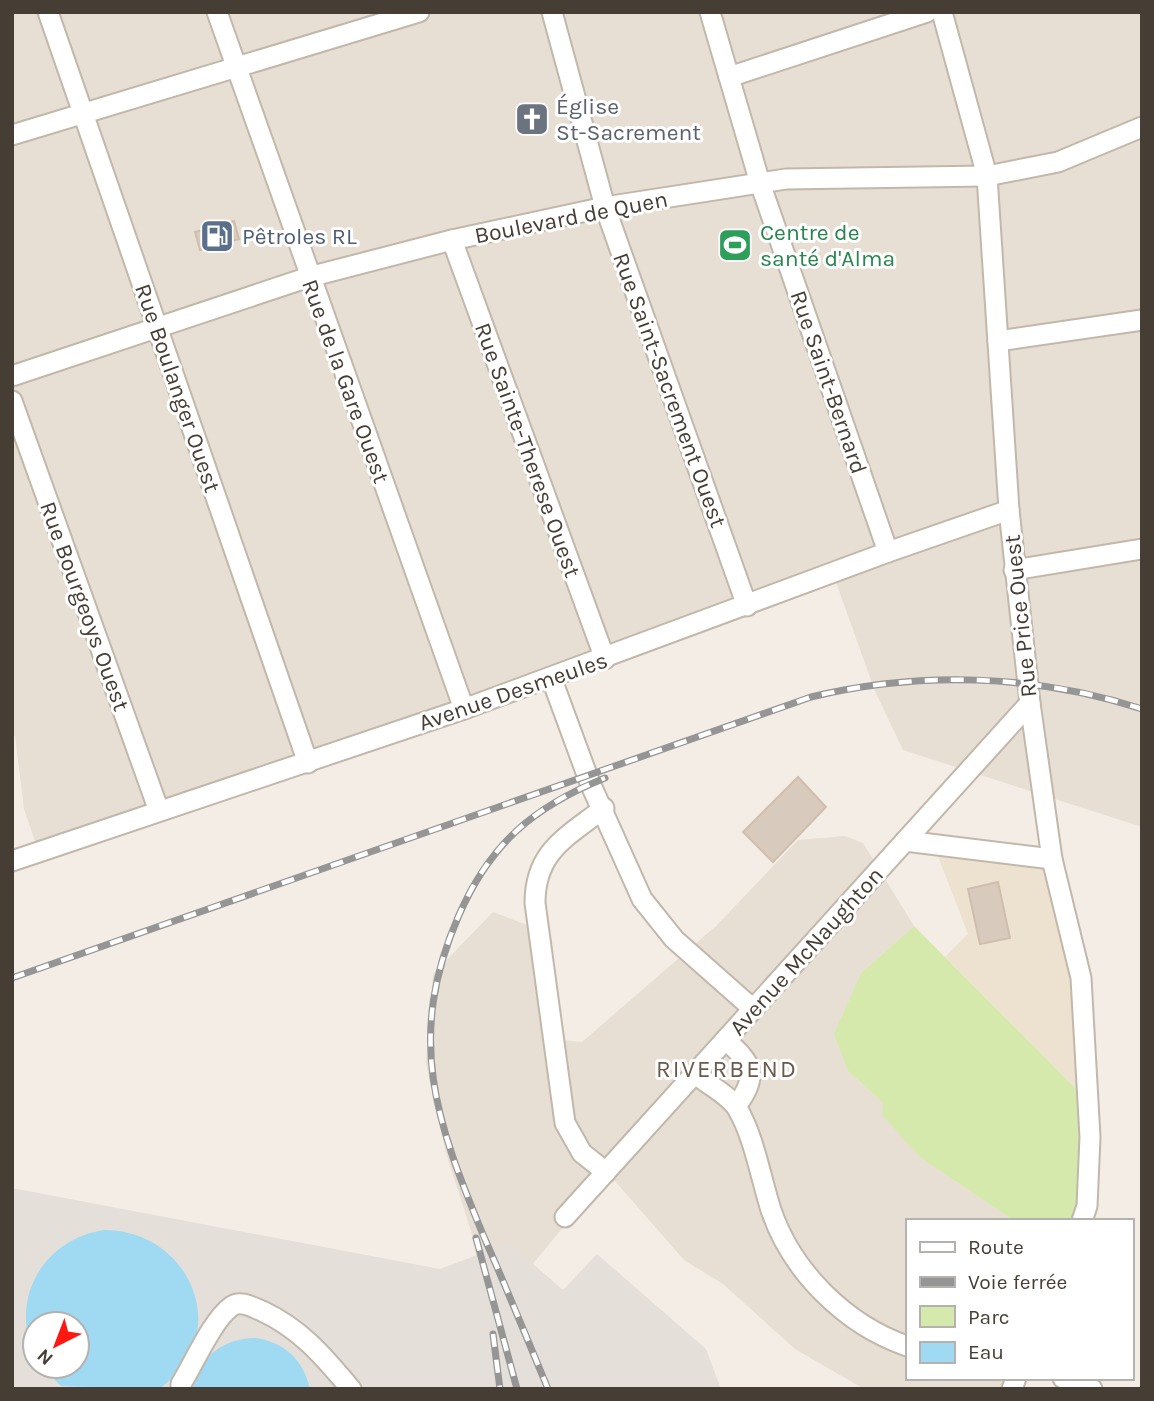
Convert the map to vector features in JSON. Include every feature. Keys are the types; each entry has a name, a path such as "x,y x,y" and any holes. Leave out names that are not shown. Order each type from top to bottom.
{"street":[{"name":"Rue Boulanger Ouest","path":"48,12 308,763"},
{"name":"Rue de la Gare Ouest","path":"217,12 464,709"},
{"path":"12,135 235,66 378,18 419,12"},
{"name":"Rue Saint-Sacrement Ouest","path":"552,12 605,207 747,606"},
{"name":"Rue Saint-Bernard","path":"710,12 760,183 888,552"},
{"path":"729,77 927,12"},
{"name":"Rue Price Ouest","path":"942,12 987,176 1014,570 1052,859 1082,978 1090,1137 1087,1206 1083,1219"},
{"name":"Boulevard de Quen","path":"12,376 309,277 452,240 605,207 786,179 987,176 1058,162 1142,127"},
{"name":"Rue Sainte-Therese Ouest","path":"452,240 605,659"},
{"path":"998,341 1142,320"},
{"name":"Rue Bourgeoys Ouest","path":"12,401 159,811"},
{"name":"Avenue Desmeules","path":"12,861 464,709 1009,510"},
{"path":"1014,570 1142,549"},
{"path":"551,677 590,783 604,808 642,899 674,939 752,1008"},
{"name":"Avenue McNaughton","path":"565,1217 1030,703"},
{"path":"604,808 553,848 542,863 535,883 535,903 565,1123 582,1153 606,1172"},
{"path":"905,841 1052,859"},
{"path":"725,1040 744,1058 752,1076 747,1092 736,1106"},
{"path":"695,1074 736,1106 772,1213 793,1257 849,1318 887,1339 906,1346"},
{"path":"181,1389 181,1384 223,1314 234,1304 246,1304 279,1319 306,1337 351,1389"},
{"path":"1068,1380 1091,1389"}],"shaded area":[{"path":"12,12 1142,12 1142,827 903,750 875,691 834,577 39,853 24,809 15,736 12,736"},
{"path":"845,836 863,843 914,926 861,973 848,1071 883,1103 921,1158 1011,1219 906,1219 906,1380 1020,1380 1016,1389 864,1389 795,1349 723,1284 684,1260 608,1173 512,1289 497,1312 446,1153 426,1064 433,974 493,912 538,929 552,1039 582,1042 716,926 798,840"},
{"path":"934,846 1049,864 1076,980 1082,1095 945,957 968,934"},
{"path":"12,1188 440,1269 509,1243 563,1290 597,1254 706,1349 721,1389 12,1389"}],"green space":[{"path":"914,926 1082,1095 1082,1184 1073,1219 1011,1219 921,1158 882,1115 883,1103 848,1071 834,1034 861,973"}],"water":[{"path":"104,1230 135,1235 160,1248 180,1267 193,1290 198,1316 195,1342 182,1367 159,1389 61,1386 55,1380 91,1380 91,1310 27,1310 29,1293 37,1275 49,1259 64,1245"},
{"path":"256,1338 276,1344 292,1354 303,1370 310,1389 192,1389 200,1367 215,1351 234,1341"}],"building":[{"name":"Pêtroles RL","path":"234,221 239,239 200,250 195,232"},
{"path":"798,777 826,807 773,862 743,832"},
{"path":"998,882 1010,938 980,944 968,889"}],"railway":[{"path":"12,978 811,697 893,683 977,680 1060,689 1142,709"},
{"path":"548,1389 452,1155 433,1079 433,1001 443,959 459,915 471,890 500,848 535,815 579,789 605,778"},
{"path":"476,1238 517,1389"},
{"path":"493,1334 500,1389"}],"place":[{"name":"Église St-Sacrement","path":"532,119"},
{"name":"Pêtroles RL","path":"217,236"},
{"name":"Centre de santé d'Alma","path":"735,245"}],"district":[{"name":"RIVERBEND","path":"727,1069"}]}
